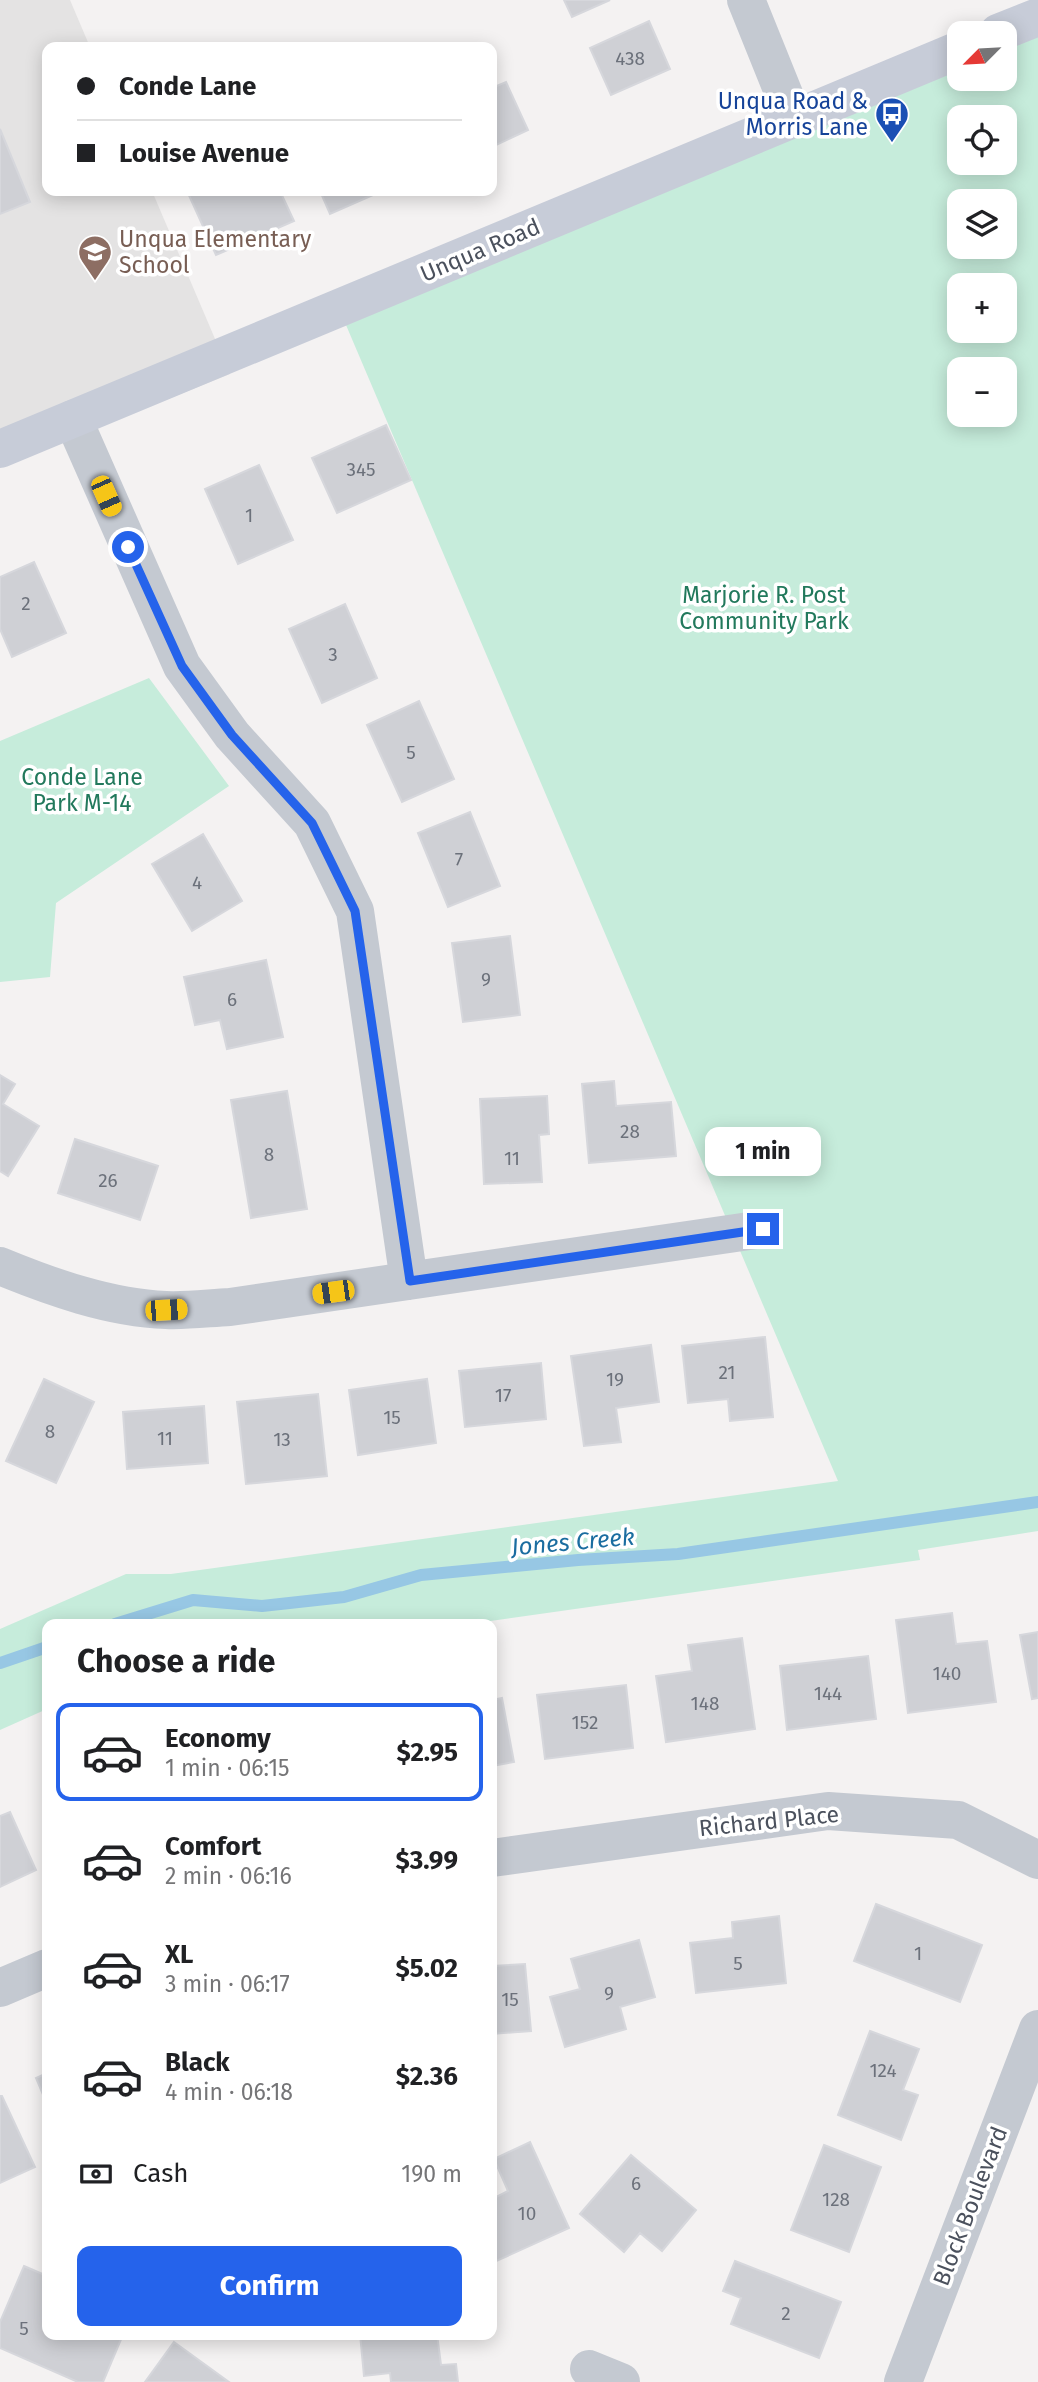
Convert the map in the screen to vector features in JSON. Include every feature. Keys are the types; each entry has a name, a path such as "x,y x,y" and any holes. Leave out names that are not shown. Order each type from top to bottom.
{"street":[{"path":"746,0 794,118"},
{"path":"1017,25 1038,17"},
{"name":"Unqua Road","path":"0,449 947,55"},
{"path":"73,419 182,666 232,735 312,823 355,911 410,1281"},
{"path":"0,1266 38,1282 114,1303 166,1310 230,1307 763,1229"},
{"name":"Richard Place","path":"497,1857 828,1811 958,1820 1038,1860"},
{"path":"0,1988 42,1970"},
{"name":"Block Boulevard","path":"903,2382 1038,2029"}],"shaded area":[{"name":"Unqua Elementary School","path":"0,0 70,0 88,42 42,42 42,196 154,196 230,374 0,467"}],"green space":[{"name":"Marjorie R. Post Community Park","path":"1038,35 1038,1531 918,1550 920,1560 497,1620 42,1619 42,1711 0,1730 0,1629 126,1574 171,1574 838,1481 346,325 947,73 947,91 1017,91 1017,44"},
{"name":"Conde Lane Park M-14","path":"149,678 229,786 56,903 50,977 0,982 0,741"}],"building":[{"path":"564,0 610,0 572,17"},
{"path":"649,21 670,69 611,95 590,48"},
{"path":"506,82 528,130 497,145 497,86"},
{"path":"0,129 30,202 0,214"},
{"path":"189,196 282,196 294,221 216,255"},
{"path":"322,196 371,196 330,214"},
{"path":"386,425 411,480 337,513 312,458"},
{"path":"259,465 293,540 238,564 205,489"},
{"path":"34,562 66,633 12,657 0,629 0,577"},
{"path":"345,604 377,678 322,703 289,629"},
{"path":"419,701 454,779 402,802 367,725"},
{"path":"470,812 500,886 448,907 418,833"},
{"path":"203,834 242,901 192,931 152,864"},
{"path":"510,936 520,1015 463,1022 452,943"},
{"path":"266,960 283,1037 227,1049 220,1020 195,1025 184,977"},
{"path":"0,1075 15,1084 3,1104 39,1126 8,1176 0,1171"},
{"path":"614,1081 616,1106 671,1102 676,1156 589,1163 582,1084"},
{"path":"287,1091 307,1209 251,1218 231,1100"},
{"path":"547,1096 549,1134 539,1135 542,1182 484,1184 480,1099"},
{"path":"75,1139 158,1166 140,1220 58,1193"},
{"path":"765,1337 773,1417 730,1421 728,1399 688,1403 682,1346"},
{"path":"651,1345 659,1402 616,1408 621,1442 584,1446 571,1356"},
{"path":"541,1363 546,1419 465,1427 459,1371"},
{"path":"44,1379 94,1402 56,1483 6,1461"},
{"path":"427,1379 436,1443 358,1455 349,1390"},
{"path":"318,1394 327,1476 246,1484 237,1402"},
{"path":"204,1406 208,1463 127,1469 123,1412"},
{"path":"952,1613 956,1644 987,1641 996,1702 908,1713 896,1620"},
{"path":"1038,1632 1038,1698 1032,1699 1020,1635"},
{"path":"742,1638 755,1729 666,1742 656,1676 692,1671 688,1645"},
{"path":"868,1656 876,1719 787,1730 780,1666"},
{"path":"626,1685 633,1748 545,1759 537,1695"},
{"path":"502,1698 514,1762 497,1765 497,1699"},
{"path":"10,1812 36,1870 0,1887 0,1816"},
{"path":"876,1904 982,1945 960,2002 854,1961"},
{"path":"779,1916 786,1983 696,1993 690,1943 733,1938 732,1922"},
{"path":"639,1940 655,1997 620,2007 626,2029 565,2047 550,1997 580,1989 571,1959"},
{"path":"525,1964 531,2031 497,2034 497,1966"},
{"path":"870,2031 919,2049 903,2090 918,2095 901,2140 838,2115"},
{"path":"42,2075 42,2092 36,2078"},
{"path":"0,2096 35,2167 0,2183"},
{"path":"530,2142 569,2228 497,2261 497,2196 508,2191 497,2166 497,2158"},
{"path":"824,2145 881,2167 849,2252 791,2230"},
{"path":"631,2155 696,2210 662,2251 640,2233 624,2252 580,2214"},
{"path":"735,2261 841,2302 819,2358 731,2324 741,2298 723,2291"},
{"path":"24,2266 42,2274 42,2340 121,2340 103,2382 78,2382 0,2348 0,2322"},
{"path":"361,2340 438,2340 441,2365 456,2364 458,2382 391,2382 390,2373 364,2376"},
{"path":"174,2342 229,2382 145,2382"}],"waterway":[{"name":"Jones Creek","path":"131,1619 193,1600 262,1606 344,1597 421,1575 578,1560 678,1554 1038,1502"},
{"name":"Jones Creek","path":"0,1663 42,1649"}],"place":[{"name":"Unqua Road & Morris Lane","path":"892,144"},
{"name":"Unqua Elementary School","path":"95,282"}],"route":[{"path":"128,547 182,666 232,735 312,823 355,911 410,1281 763,1229"}]}
